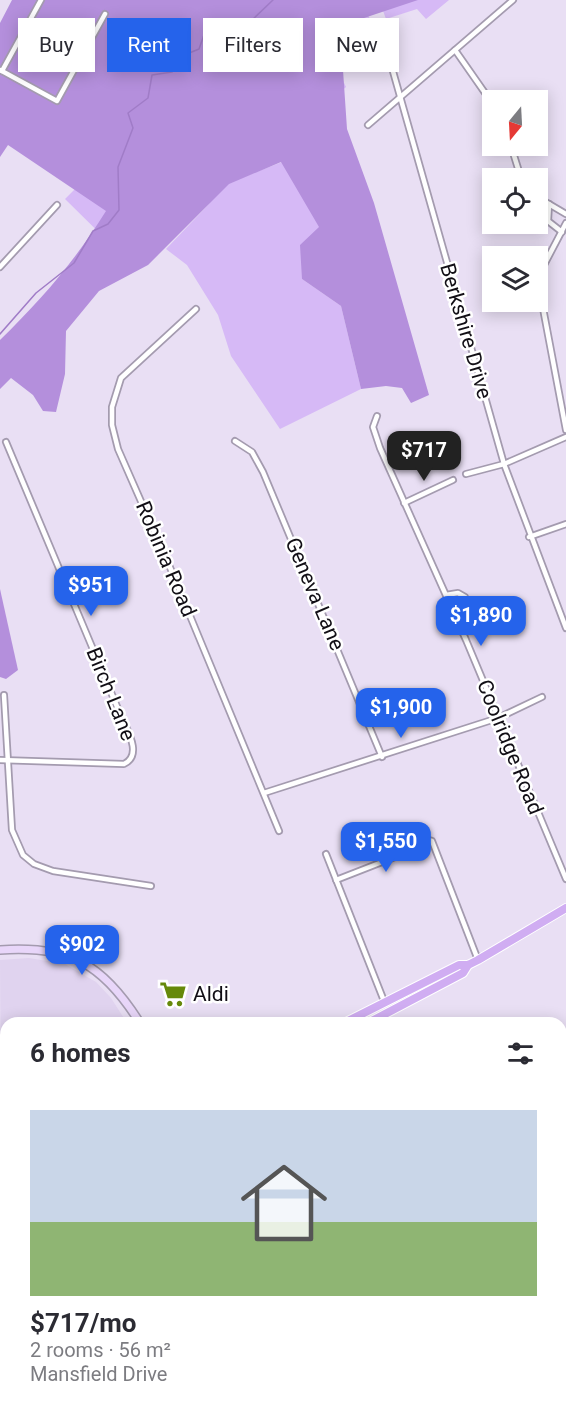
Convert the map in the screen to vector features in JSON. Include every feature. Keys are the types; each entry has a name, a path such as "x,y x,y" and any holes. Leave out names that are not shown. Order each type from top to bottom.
{"main road":[{"path":"355,1017 459,965 468,965 478,960 566,908"},
{"path":"379,1017 463,973 468,965"}],"street":[{"path":"40,0 1,71 57,101 105,14"},
{"path":"368,124 513,0"},
{"path":"455,50 483,90"},
{"name":"Berkshire Drive","path":"392,72 504,464 529,537 566,628"},
{"path":"562,232 552,226 547,219 549,204 566,214"},
{"path":"0,267 57,205"},
{"path":"566,223 543,267 539,287 566,430"},
{"name":"Robinia Road","path":"196,309 121,378 112,406 111,425 118,449 279,831"},
{"name":"Coolridge Road","path":"377,416 374,430 566,879"},
{"path":"466,474 504,464 566,437"},
{"name":"Geneva Lane","path":"235,441 252,452 264,472 382,757"},
{"name":"Birch Lane","path":"6,442 130,739 133,752 130,760 124,764 9,760"},
{"path":"404,503 453,480"},
{"path":"529,537 566,525"},
{"path":"446,595 458,593 465,597 467,606 454,613"},
{"path":"560,612 566,610"},
{"path":"4,695 12,830 23,855 43,869 151,886"},
{"path":"264,793 498,718 542,697"},
{"path":"0,760 9,760"},
{"path":"336,880 400,855 428,840 432,841 478,960"},
{"path":"326,854 384,1001"},
{"path":"0,950 44,949 81,961 112,984 136,1017"}],"shaded area":[{"path":"12,0 418,0 364,18 315,18 315,72 343,72 347,129 374,203 429,395 411,403 402,388 386,386 361,389 341,306 302,279 300,245 319,227 281,162 229,184 148,265 99,291 66,331 65,374 56,412 43,411 33,395 11,378 0,389 0,340 57,279 106,211 8,145 0,157 0,23"},
{"path":"362,0 370,18 335,18"},
{"path":"379,0 449,0 426,19 417,9 386,18"},
{"path":"315,31 315,72 339,72 346,87 236,180 282,162 320,227 302,279 341,306 361,389 280,429 231,356 218,315 187,265 166,249 210,203 134,267 65,199 76,188 252,72 303,72 303,39"},
{"path":"0,589 18,670 6,679 0,677"},
{"path":"29,958 65,964 96,982 111,998 123,1017 0,1017 0,960"}],"waterway":[{"path":"0,334 36,293 74,263 93,231 108,224 119,210 118,167 133,128 128,113 148,98 152,75 172,72 182,56 199,49 205,32 214,27 227,28 238,21 252,20 273,0"}],"place":[{"name":"Aldi","path":"173,994"}]}
